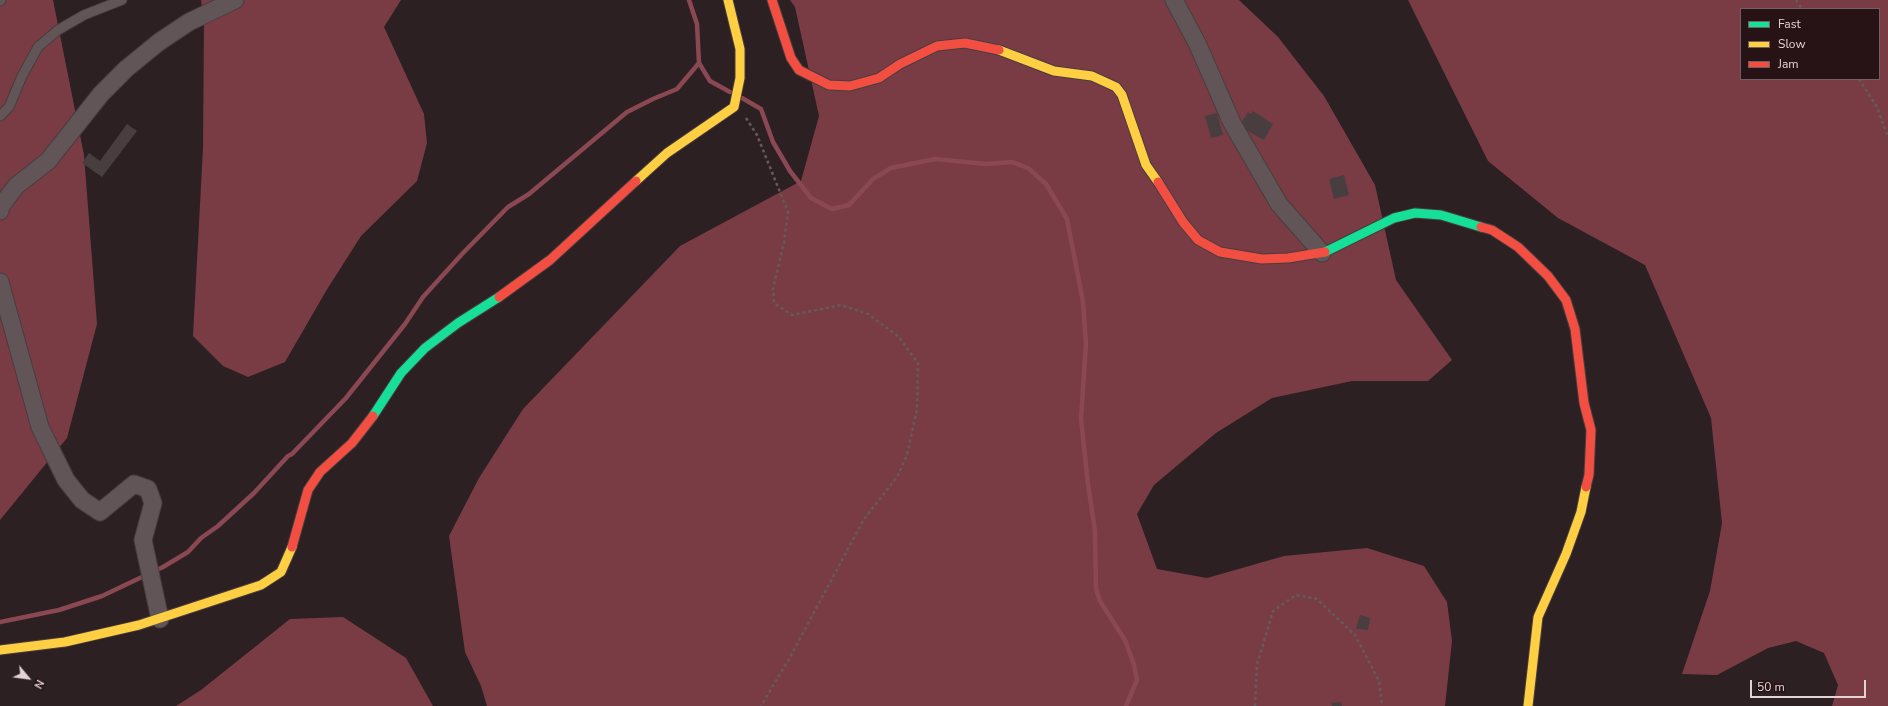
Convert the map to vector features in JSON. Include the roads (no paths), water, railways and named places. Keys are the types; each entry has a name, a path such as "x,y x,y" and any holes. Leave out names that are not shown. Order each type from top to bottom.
{"street":[{"path":"0,211 1,206 16,186 48,161 101,94 126,69 159,42 189,22 235,0"},
{"path":"0,650 65,642 261,585 281,572 293,546 308,490 320,472 352,443 368,423 401,373 425,348 458,324 515,287 550,260 667,153 734,107 740,78 740,49 728,0"},
{"path":"772,0 791,58 799,70 829,85 850,86 879,78 900,64 937,46 965,43 996,49 1024,61 1054,71 1092,76 1116,87 1122,95 1146,165 1154,175 1183,222 1198,240 1220,252 1262,259 1288,258 1322,253 1394,218 1415,213 1441,214 1492,230 1518,247 1548,276 1566,300 1575,329 1584,403 1591,430 1588,475 1581,512 1569,547 1538,617 1528,706"},
{"path":"1174,0 1197,43 1232,123 1280,204 1322,253"},
{"path":"0,282 40,427 66,480 82,500 100,512 134,484 148,489 153,503 143,540 158,614"}],"lane":[{"path":"0,116 9,107 22,76 38,47 58,30 84,15 122,0"}],"waterway":[{"path":"689,0 697,24 699,63 710,81 730,92"},
{"path":"0,622 59,610 102,596 163,567 188,552 201,538 218,526 254,493 288,456 292,454 346,398 405,324 423,297 508,207 529,194 627,112 677,89 699,63"},
{"path":"742,98 761,109 773,142 790,171 811,198 832,209 849,205 873,179 891,168 935,159 986,164 1012,162 1028,168 1046,184 1067,219 1083,302 1086,344 1081,419 1095,531 1096,589 1100,601 1125,640 1134,665 1137,680 1126,706"}]}
